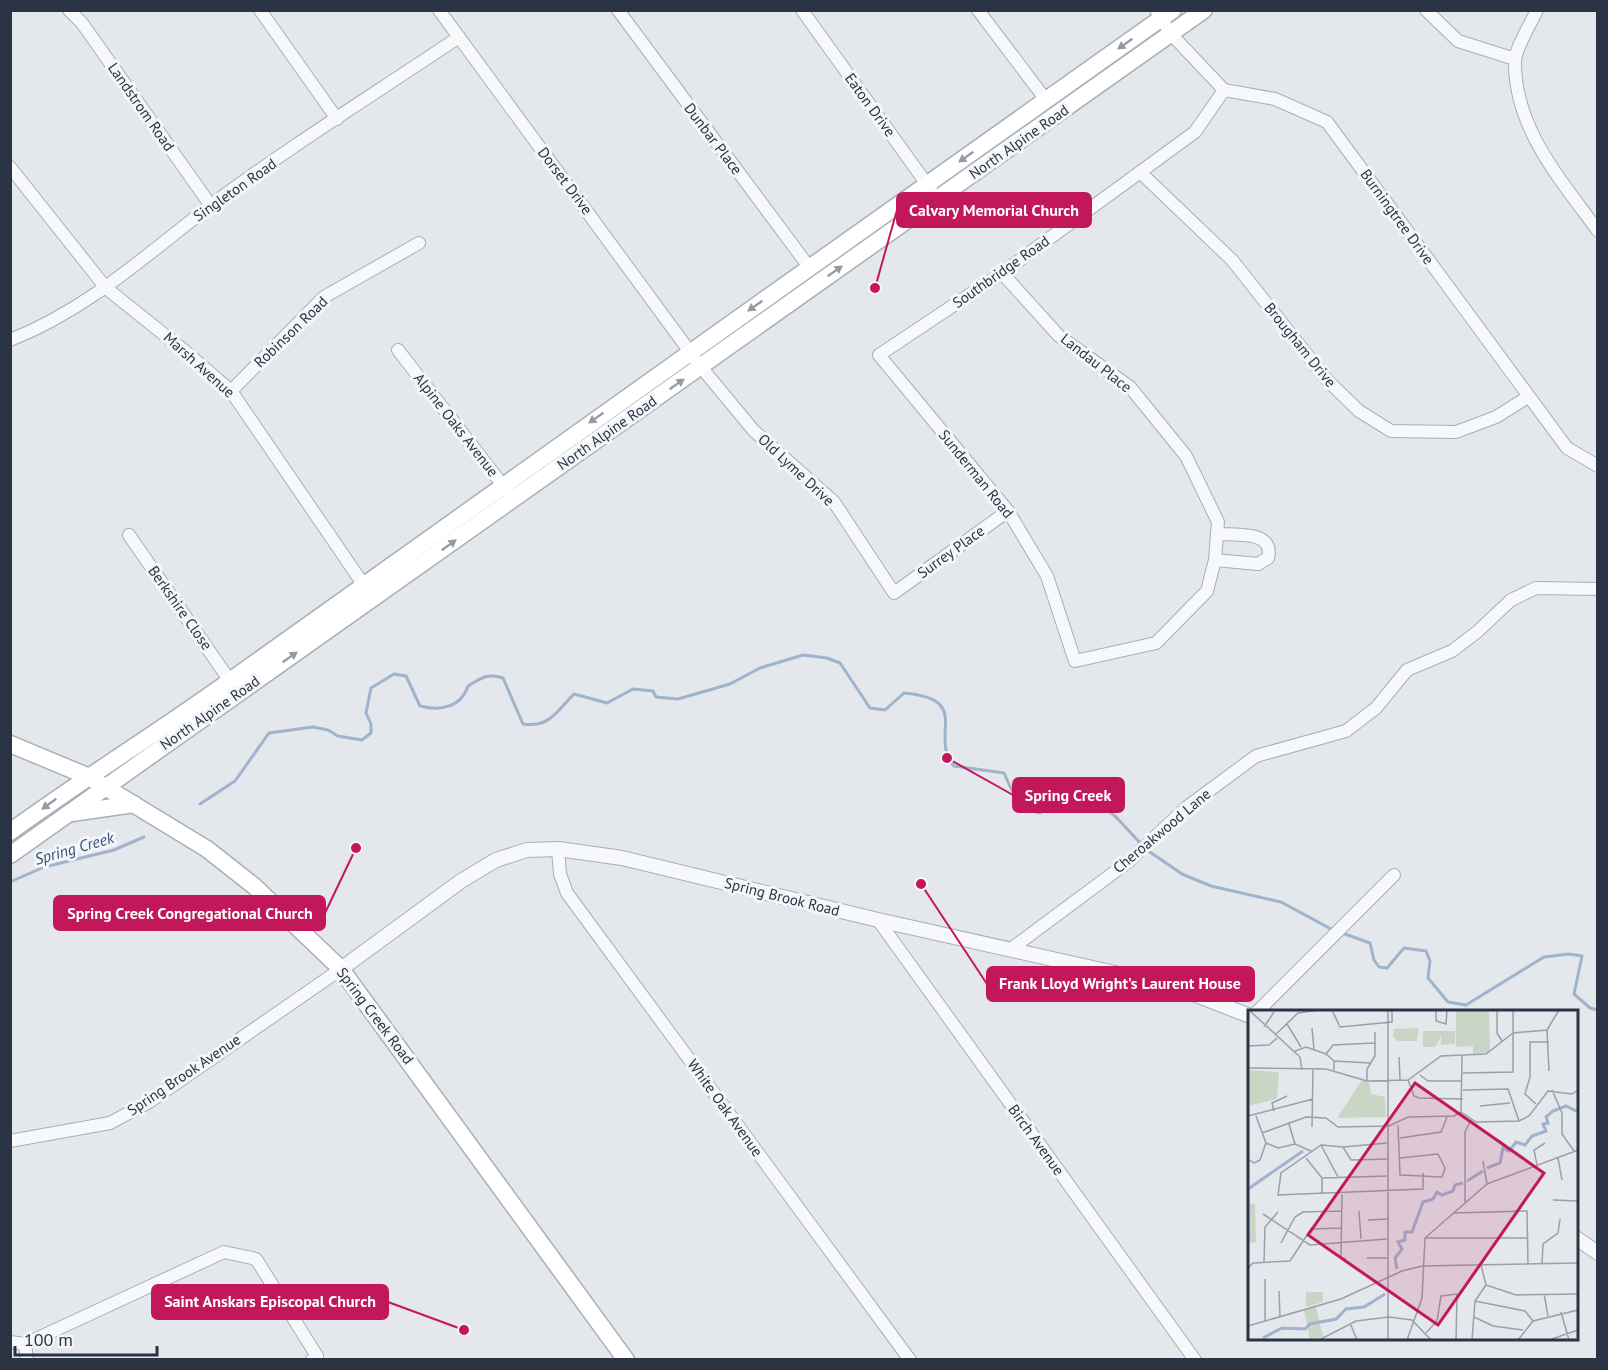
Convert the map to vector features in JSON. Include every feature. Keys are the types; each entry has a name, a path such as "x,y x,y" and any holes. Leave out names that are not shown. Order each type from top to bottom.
{"main road":[{"name":"North Alpine Road","path":"10,855 1204,10"},
{"name":"North Alpine Road","path":"10,832 87,776 230,681 502,485 1046,100 1163,13"},
{"name":"Spring Creek Road","path":"10,744 87,776 207,849 241,875 341,969 626,1359"},
{"path":"66,815 134,804"}],"street":[{"name":"Landstrom Road","path":"69,10 82,23 211,206"},
{"path":"260,10 337,119"},
{"name":"Dorset Drive","path":"439,10 691,351"},
{"name":"Dunbar Place","path":"618,10 809,267"},
{"name":"Eaton Drive","path":"802,10 927,184 936,200"},
{"path":"978,10 1046,100"},
{"path":"1426,10 1458,41 1515,59"},
{"path":"1537,10 1515,59 1522,111 1544,157 1598,231"},
{"path":"1163,13 1172,34 1224,90"},
{"name":"Singleton Road","path":"10,340 40,328 106,288 211,206 459,37"},
{"name":"Southbridge Road","path":"879,355 1002,273 1195,132 1224,90"},
{"name":"Burningtree Drive","path":"1224,90 1275,99 1327,122 1528,397 1568,448 1598,466"},
{"name":"Marsh Avenue","path":"10,167 106,288 231,391 363,584"},
{"name":"Brougham Drive","path":"1140,172 1232,260 1327,380 1359,411 1391,431 1456,432 1496,417 1528,397"},
{"name":"Robinson Road","path":"231,391 324,297 419,243"},
{"name":"Landau Place","path":"1002,273 1059,336 1130,387 1186,456 1218,528"},
{"name":"Alpine Oaks Avenue","path":"398,350 514,499"},
{"name":"Old Lyme Drive","path":"691,351 701,367 754,431 834,502 894,593"},
{"name":"Sunderman Road","path":"879,355 1008,511 1047,576 1075,661 1156,643 1207,591 1215,560 1218,528"},
{"name":"Surrey Place","path":"894,593 1008,511"},
{"path":"1215,560 1258,564 1268,558 1270,552 1266,542 1256,536 1218,528"},
{"name":"Berkshire Close","path":"129,535 230,681"},
{"name":"Cheroakwood Lane","path":"1011,949 1128,862 1186,807 1256,756 1346,731 1376,708 1407,670 1452,651 1477,633 1511,600 1536,588 1598,589"},
{"name":"Spring Brook Road","path":"341,969 461,881 496,860 527,850 558,849 622,858 878,920 1173,986 1248,1015"},
{"name":"White Oak Avenue","path":"558,849 560,874 567,893 910,1359"},
{"path":"1258,1010 1394,875"},
{"name":"Birch Avenue","path":"878,920 1195,1359"},
{"name":"Spring Brook Avenue","path":"10,1141 110,1123 149,1102 341,969"},
{"path":"1578,1239 1598,1253"},
{"path":"10,1342 25,1344 224,1252 256,1258 314,1358"},
{"path":"25,1344 27,1359"}],"waterway":[{"name":"Spring Creek","path":"200,804 235,781 269,733 313,727 328,730 338,736 362,740 371,733 371,724 366,713 371,688 394,674 406,676 420,706 435,708 455,703 465,693 468,686 481,679 488,676 503,678 523,724 532,725 547,721 574,694 607,703 633,689 653,691 656,697 678,699 730,684 760,668 803,655 827,658 840,663 870,708 885,710 904,693 925,697 938,703 944,711 945,743 947,754 954,766 1004,773 1013,793 1026,808 1040,813 1066,793 1092,797 1116,817 1142,845"},
{"name":"Spring Creek","path":"10,882 44,867 114,850 144,837"},
{"name":"Spring Creek","path":"1147,850 1182,874 1211,886 1281,902 1333,930"},
{"name":"Spring Creek","path":"1342,933 1370,943 1374,960 1379,967 1387,968 1404,948 1426,951 1430,961 1428,978 1448,1002 1466,1005 1544,957 1569,954 1582,956 1574,994 1590,1008 1598,1010"}],"place":[{"name":"Calvary Memorial Church","path":"875,288"},
{"name":"Spring Creek","path":"947,758"},
{"name":"Spring Creek Congregational Church","path":"356,848"},
{"name":"Frank Lloyd Wright's Laurent House","path":"921,884"},
{"name":"Saint Anskars Episcopal Church","path":"464,1330"}]}
